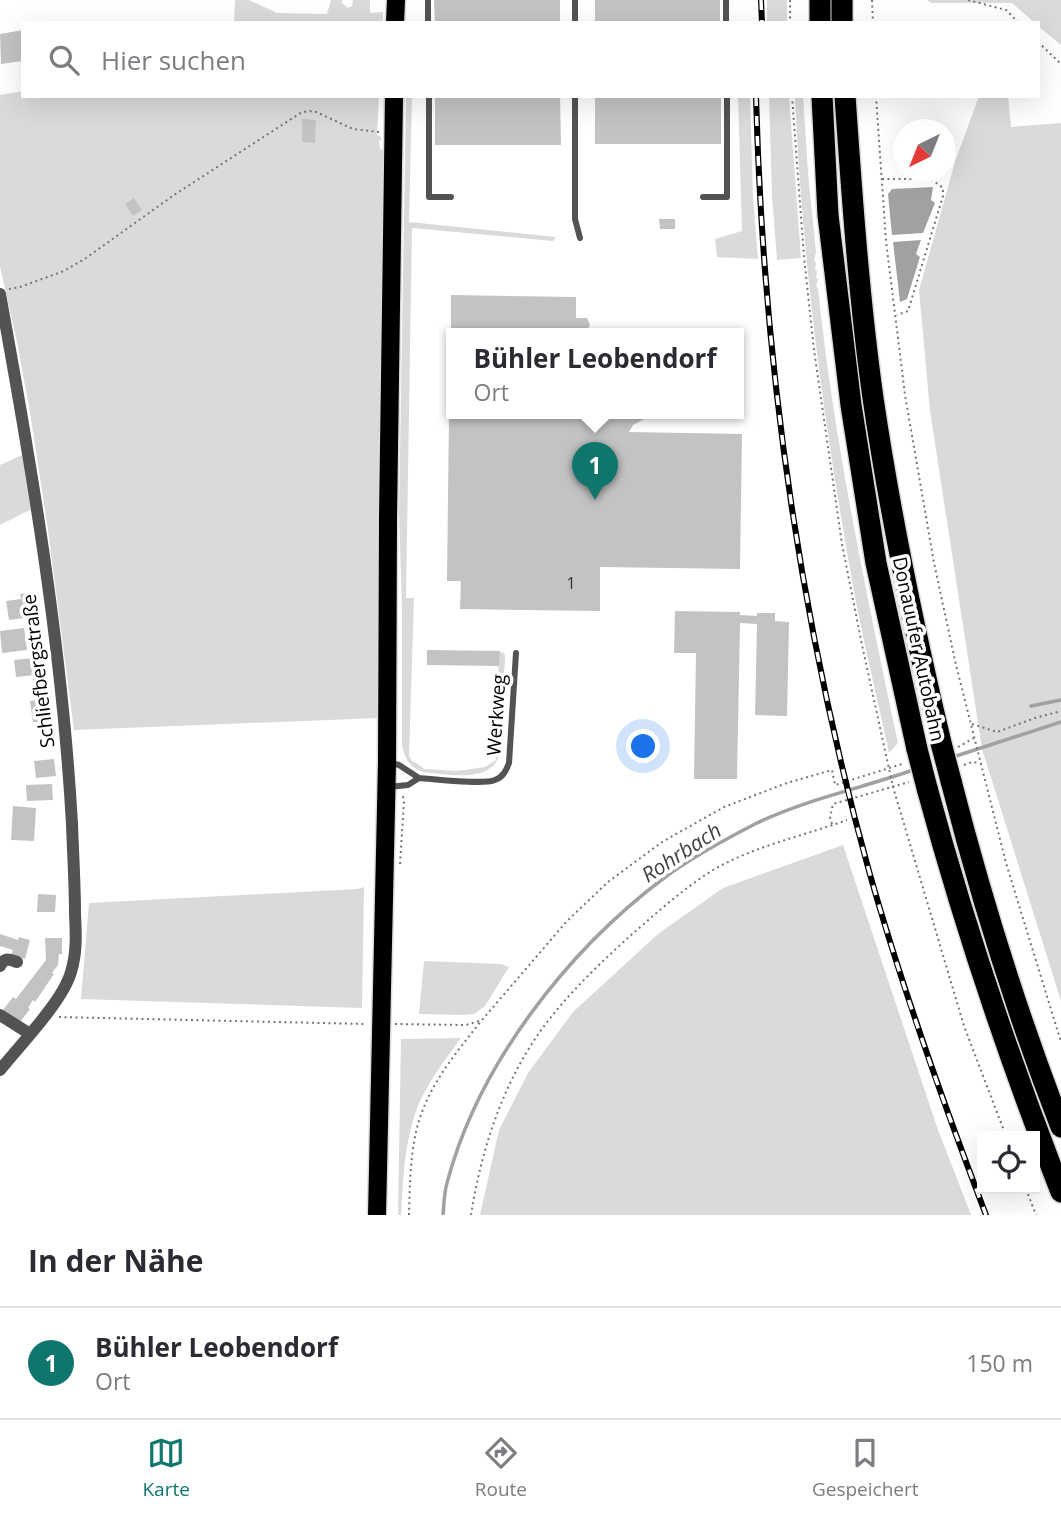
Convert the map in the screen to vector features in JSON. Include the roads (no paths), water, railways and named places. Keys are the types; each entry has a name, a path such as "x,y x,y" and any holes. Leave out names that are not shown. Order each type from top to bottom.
{"highway":[{"path":"820,0 820,21"},
{"path":"842,0 842,21"},
{"name":"Donauufer Autobahn","path":"822,98 828,215 851,405 876,563 917,750 943,848 995,1014 1061,1192"},
{"name":"Donauufer Autobahn","path":"845,98 853,214 873,398 900,558 921,659 985,906 1017,1006 1061,1127"}],"main road":[{"path":"395,21 396,0"},
{"path":"377,1215 387,762 394,98"}],"street":[{"name":"Schliefbergstraße","path":"0,292 24,421 62,692 75,903 71,974 49,1010 0,1070"},
{"path":"0,966 3,960 7,959 17,962"},
{"path":"0,1015 30,1034"}],"lane":[{"path":"428,0 428,21"},
{"path":"575,0 575,21"},
{"path":"726,0 726,21"},
{"path":"429,98 429,197 451,197"},
{"path":"575,98 575,219 580,238"},
{"path":"703,197 727,197 727,98"},
{"name":"Werkweg","path":"419,779 485,782 503,775 509,763 516,653"},
{"path":"386,788 408,785 419,779 399,765 387,762"}],"waterway":[{"path":"1031,706 1061,700"},
{"name":"Rohrbach","path":"953,757 1061,722"},
{"name":"Rohrbach","path":"443,1215 446,1187 461,1139 480,1096 504,1054 561,975 628,907 686,863 755,824 814,801 916,769"}],"railway":[{"path":"761,0 762,21"},
{"path":"756,98 760,194 776,389 804,584 823,680 844,776 895,958 986,1215"}],"place":[{"name":"Bühler Leobendorf","path":"595,500"}]}
